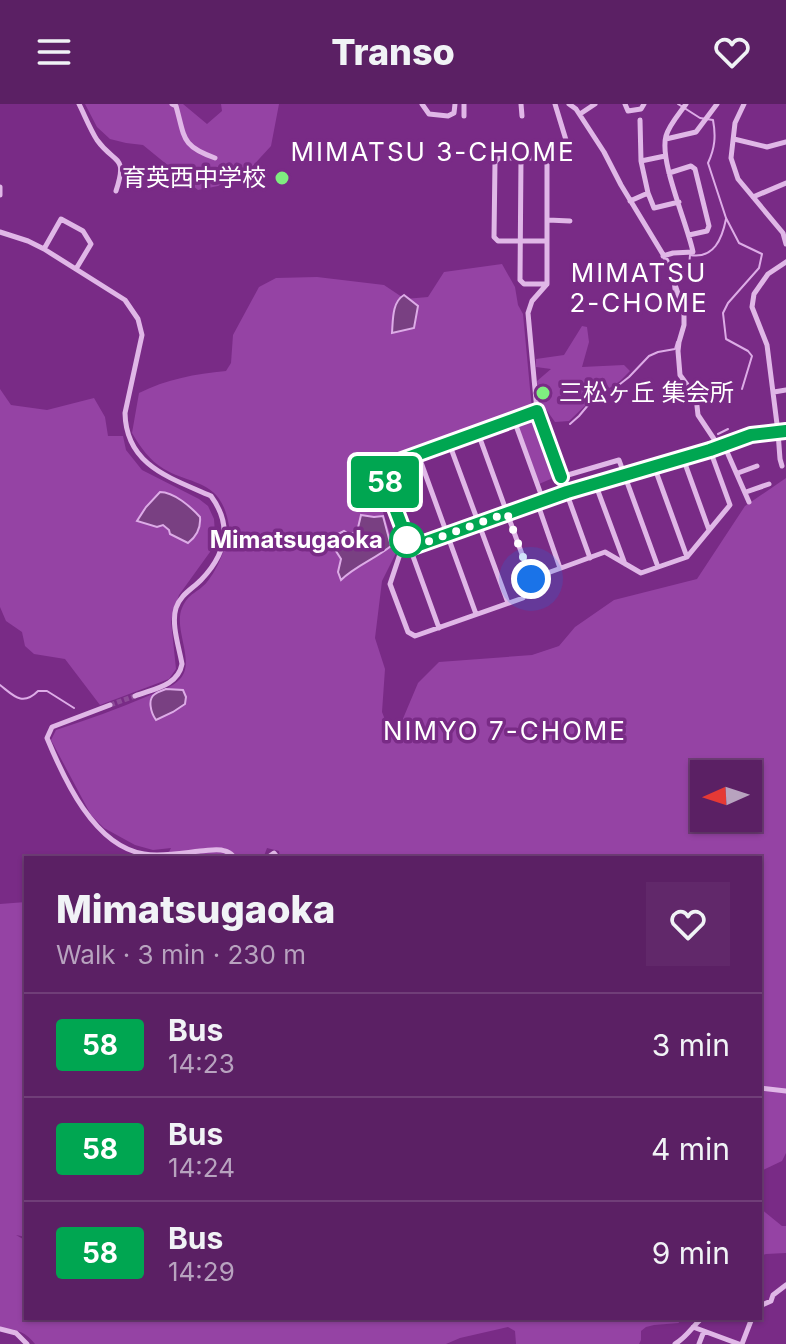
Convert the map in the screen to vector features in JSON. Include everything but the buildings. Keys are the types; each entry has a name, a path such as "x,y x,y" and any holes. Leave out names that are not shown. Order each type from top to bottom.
{"street":[{"path":"79,104 98,142 119,161 122,173 116,191"},
{"path":"172,104 176,106 188,144 197,152 215,158"},
{"path":"422,104 429,114 448,116 456,111 455,104"},
{"path":"464,104 464,116"},
{"path":"521,104 522,116"},
{"path":"547,241 498,241 494,237 495,162 499,158 547,158 563,145 566,140 555,104"},
{"path":"569,104 577,109 604,152 663,256 684,311 678,351 680,375 696,397 698,415 714,439 723,445 749,502"},
{"path":"577,109 595,104"},
{"path":"625,104 628,111 641,109 644,104"},
{"path":"663,256 693,252 665,156 668,130 686,104"},
{"path":"665,139 696,132 717,104"},
{"path":"744,104 735,123 731,158 738,179 783,233 786,244"},
{"path":"640,120 641,161 654,208 679,202"},
{"path":"734,139 767,147 786,142"},
{"path":"641,161 665,156"},
{"path":"521,158 520,280 524,284 547,284"},
{"path":"547,158 547,284 532,301 528,313 537,411 590,558"},
{"path":"669,173 702,164"},
{"path":"689,235 707,231 709,226 695,169 691,166"},
{"path":"753,197 786,183"},
{"path":"0,187 0,195"},
{"path":"630,201 648,193"},
{"path":"44,249 61,219 83,231 91,244 76,269"},
{"path":"548,220 570,221"},
{"path":"0,232 44,249 125,300 142,329 125,413 125,424 136,451 151,467 211,496 225,524 224,540 214,563 179,601 175,612 182,664 180,672 171,682 135,696"},
{"path":"782,466 767,345 752,307 754,294 768,274 786,262"},
{"path":"774,392 786,390"},
{"path":"439,628 380,468 537,411"},
{"path":"514,420 560,568"},
{"path":"478,433 507,513 531,579 523,598 415,636 408,632 390,584 401,551 409,545 447,535 478,523 507,513 540,501 567,492 751,435 786,431"},
{"path":"449,443 508,603"},
{"path":"531,579 605,552 641,573 687,557 730,505 710,450"},
{"path":"418,454 476,614"},
{"path":"683,458 709,530"},
{"path":"561,477 619,460 658,567"},
{"path":"654,466 687,557"},
{"path":"738,473 757,466"},
{"path":"595,483 625,564"},
{"path":"746,492 769,484"},
{"path":"364,499 388,489"},
{"path":"110,705 52,727 47,738 93,823 120,844 143,854 217,850 227,851 233,856"},
{"path":"762,1088 786,1091"},
{"path":"762,1305 771,1301 773,1295 786,1285"},
{"path":"675,1344 686,1337 700,1320"},
{"path":"693,1327 741,1344 751,1320"},
{"path":"0,1329 16,1333 27,1344"},
{"path":"699,1344 704,1331"}],"shaded area":[{"path":"85,104 183,104 207,124 222,111 221,104 279,104 271,146 250,169 218,186 198,190 143,145 110,139 97,127"},
{"path":"502,264 515,287 523,314 532,410 375,460 372,479 357,483 360,511 383,512 396,553 382,581 375,638 385,669 382,712 389,730 402,721 418,683 439,662 532,655 559,646 575,627 614,600 697,579 745,506 786,478 786,1153 782,1161 762,1171 762,856 280,856 279,851 267,848 264,856 168,856 171,848 153,850 135,845 104,828 91,815 51,740 56,730 161,691 180,679 186,664 180,626 182,608 211,577 227,539 227,517 216,495 203,485 159,465 132,433 139,393 181,378 226,371 231,363 233,335 259,287 276,278 317,277 384,285 405,299 428,297 444,272"},
{"path":"404,295 418,306 414,328 392,333 395,307"},
{"path":"582,326 587,327 589,342 582,367 624,365 630,371 569,421 555,422 538,398 537,381 551,369 536,367 536,359 564,355"},
{"path":"0,389 11,405 47,410 94,398 105,417 108,436 123,436 126,450 142,470 208,506 214,519 215,534 210,552 179,595 171,621 176,669 169,679 100,705 65,659 34,654 25,646 22,632 6,621 0,607"},
{"path":"537,415 560,475 539,484 517,423"},
{"path":"160,492 176,497 200,517 198,532 188,543 170,534 163,525 157,527 137,521"},
{"path":"361,515 383,516 391,546 341,580 338,572 341,559 334,548 329,548 324,541 344,531 349,534 357,532"},
{"path":"166,689 183,690 185,704 156,720 151,710 151,699"},
{"path":"24,902 24,1237 16,1235 24,1239 24,1320 678,1320 679,1323 646,1327 641,1331 639,1344 516,1344 515,1331 508,1327 446,1344 35,1344 19,1332 0,1329 0,904"},
{"path":"762,1210 786,1226 786,1253 762,1255"}],"waterway":[{"path":"678,104 700,118 713,120 714,142 708,163 726,218 739,243 762,254 759,268 723,313 726,339 752,356 742,389"},
{"path":"676,280 689,266 690,255 705,254 716,246 726,219"},
{"path":"673,285 677,297"},
{"path":"570,424 589,404 629,377 649,356 675,349 677,342"},
{"path":"718,434 728,429"},
{"path":"0,685 22,699 38,691 47,691 74,708"}],"tunnel":[{"path":"110,705 135,696"}],"bus line":[{"name":"58","path":"561,477 537,411 380,468 410,548 567,492 751,435 786,431"}],"place":[{"name":"育英西中学校","path":"282,178"},
{"name":"三松ヶ丘 集会所","path":"543,393"},
{"name":"Mimatsugaoka","path":"407,540"}],"district":[{"name":"MIMATSU 3-CHOME","path":"433,152"},
{"name":"MIMATSU 2-CHOME","path":"639,288"},
{"name":"NIMYO 7-CHOME","path":"505,731"}],"route":[{"path":"407,540 410,548 507,513 531,579"}]}
